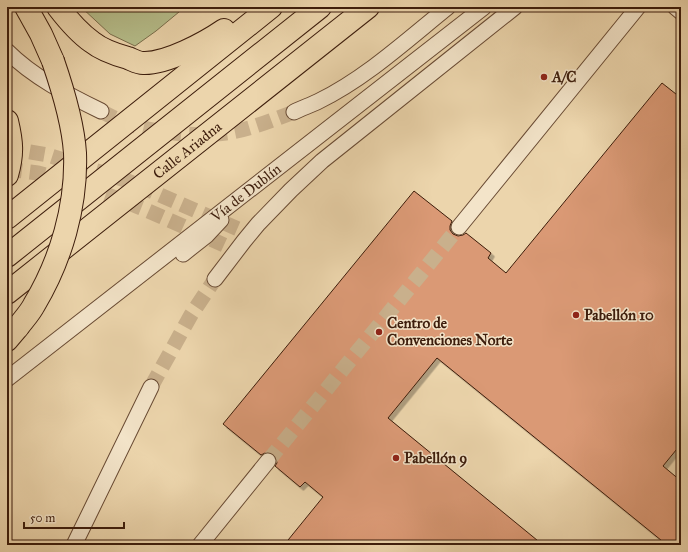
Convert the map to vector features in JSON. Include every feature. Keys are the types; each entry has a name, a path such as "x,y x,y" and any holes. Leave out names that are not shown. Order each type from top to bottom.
{"highway":[{"path":"12,334 34,306 55,262 65,233 72,197 75,153 72,132 61,85 53,61 41,34 26,7"},
{"path":"58,7 67,19 93,43 120,56 143,63 163,60 190,50 210,40 256,7"},
{"path":"7,218 271,7"},
{"name":"Calle Ariadna","path":"7,256 320,7"},
{"name":"Calle Ariadna","path":"7,294 368,7"},
{"path":"7,121 11,139 11,160 7,175"}],"street":[{"path":"294,112 319,101 351,82 448,7"},
{"name":"Vía de Dublín","path":"7,379 484,7"},
{"path":"215,279 228,262 244,231 322,161 515,7"},
{"path":"459,227 638,7"},
{"path":"675,7 681,12"},
{"path":"7,51 40,78 101,112"},
{"path":"224,245 228,252 228,262"},
{"path":"74,545 151,387"},
{"path":"200,545 268,461"}],"green space":[{"path":"81,7 185,7 135,46 110,34"}],"building":[{"path":"662,83 681,98 681,444 663,466 681,481 681,545 667,545 437,358 388,418 543,545 284,545 323,497 305,482 300,487 275,466 277,463 273,454 269,452 261,455 223,424 414,191 452,221 450,230 453,234 458,236 466,233 491,253 488,258 506,273"}],"tunnel":[{"path":"101,111 135,126 174,133 201,135 243,130 294,112"},
{"path":"7,148 48,155 128,181 238,229"},
{"path":"7,169 38,173 63,180"},
{"path":"84,187 137,206 224,245"},
{"path":"268,461 459,227"},
{"path":"151,387 191,315 215,279"}],"place":[{"name":"A/C","path":"544,77"},
{"name":"Pabellón 10","path":"576,315"},
{"name":"Centro de Convenciones Norte","path":"379,332"},
{"name":"Pabellón 9","path":"396,458"}]}
